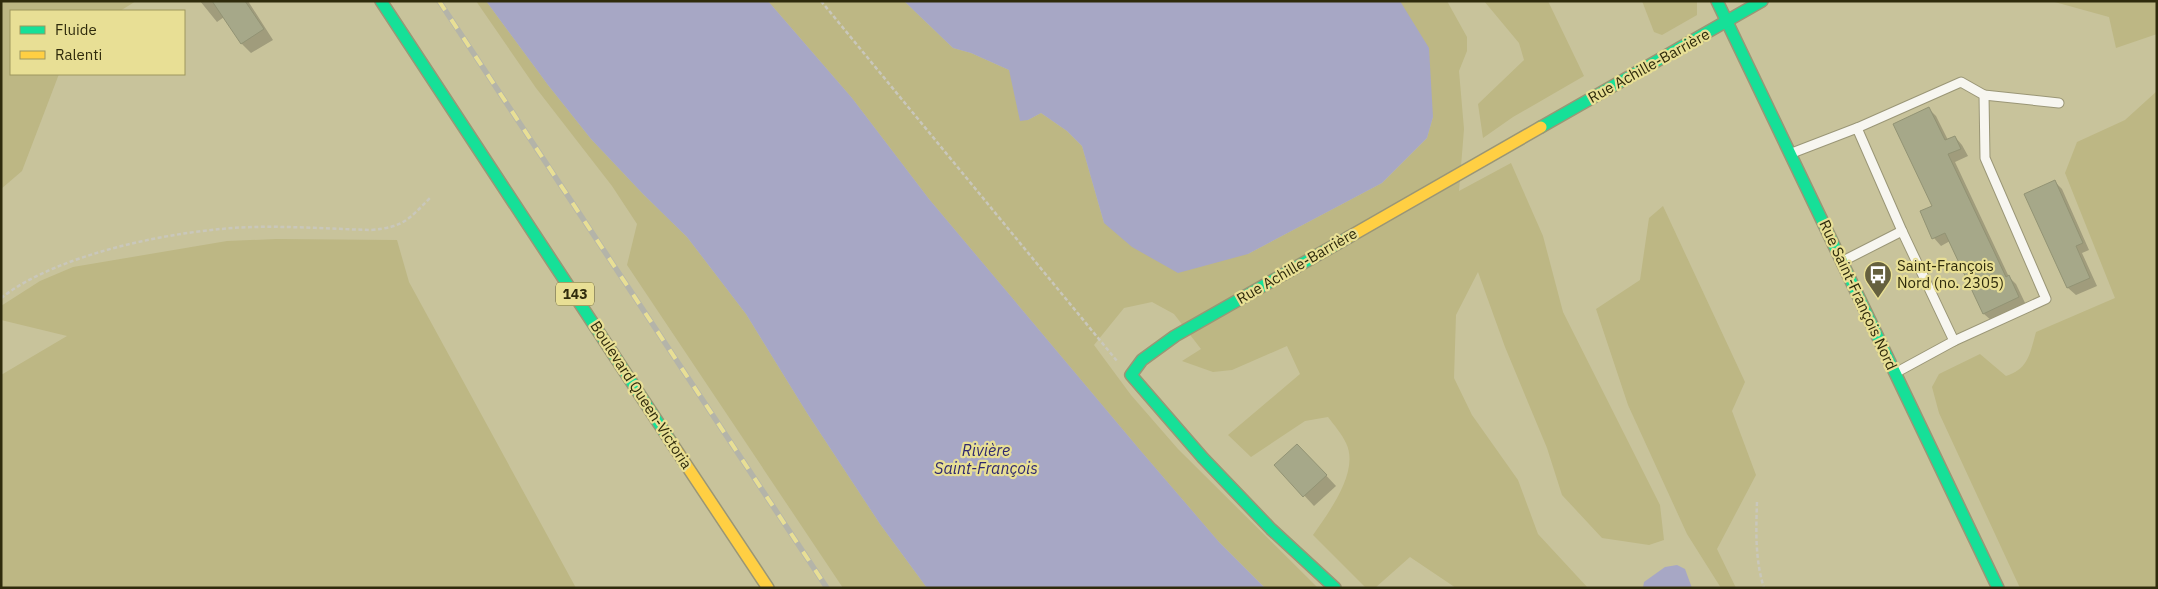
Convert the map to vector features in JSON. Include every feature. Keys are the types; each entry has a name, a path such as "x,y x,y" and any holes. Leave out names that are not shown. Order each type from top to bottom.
{"street":[{"name":"Boulevard Queen-Victoria","path":"381,1 768,588"},
{"name":"Rue Saint-François Nord","path":"1717,1 1998,588"},
{"name":"Rue Achille-Barrière","path":"1131,375 1142,360 1174,336 1762,1"},
{"path":"1131,375 1203,458 1258,515 1335,588"}],"lane":[{"path":"1790,153 1858,128 1961,82 1984,95 2059,103"},
{"path":"1895,374 1954,341 2046,299 1984,158 1984,95"},
{"path":"1858,128 1902,231 1954,341"},
{"path":"1842,261 1902,231"}],"path":[{"path":"821,1 1111,355 1131,375"},
{"path":"1,298 44,272 86,256 140,242 202,231 253,227 385,229 400,226 431,197"},
{"path":"1756,502 1756,544 1760,577 1764,588"}],"shaded area":[{"path":"1,1 136,1 122,10 10,10 10,75 59,75 22,171 1,189"},
{"path":"476,1 486,1 548,85 591,139 687,237 746,314 807,413 880,524 927,588 843,588 627,265 637,224 612,186 536,88"},
{"path":"768,1 904,1 953,48 971,53 1009,70 1028,120 1041,113 1067,131 1082,146 1104,223 1248,254 1382,183 1427,138 1433,117 1400,1 1447,1 1467,37 1467,51 1459,71 1464,129 1459,191 1511,163 1543,236 1563,312 1660,505 1664,540 1649,545 1602,538 1562,495 1547,448 1505,347 1478,272 1456,315 1454,378 1472,415 1518,480 1538,534 1588,588 1456,588 1410,557 1375,588 1366,588 1313,535 1341,491 1349,466 1349,454 1346,443 1328,417 1305,421 1251,457 1228,435 1300,374 1287,346 1232,370 1213,372 1182,361 1201,349 1174,314 1152,302 1124,308 1094,345 1131,395 1178,449 1318,588 1265,588 1219,542 1140,450 929,199 852,98"},
{"path":"1484,1 1548,1 1584,76 1513,117 1483,138 1478,104 1524,60 1519,43"},
{"path":"1642,1 1697,1 1697,15 1662,35 1654,32"},
{"path":"2051,1 2157,1 2157,34 2116,48 2109,17"},
{"path":"2157,91 2157,588 2020,588 1939,413 1932,387 1939,374 1980,354 2006,376 2014,373 2024,365 2036,332 2115,298 2065,173 2077,142 2125,120"},
{"path":"1663,206 1745,382 1732,411 1756,475 1717,549 1736,588 1721,588 1687,534 1628,405 1596,309 1640,280 1649,218"},
{"path":"276,239 397,240 409,282 576,588 1,588 1,375 67,336 1,320 1,306 40,281 73,267 227,241"}],"water":[{"name":"Rivière Saint-François","path":"486,1 768,1 852,98 929,199 1140,450 1219,542 1265,588 927,588 880,524 807,413 746,314 687,237 591,139 548,85"},
{"path":"904,1 1400,1 1429,48 1433,117 1427,138 1382,183 1248,254 1178,273 1132,247 1104,223 1082,146 1067,131 1041,113 1028,120 1020,121 1009,70 971,53 953,48"},
{"path":"1677,565 1685,569 1692,588 1643,588 1644,582 1665,567"}],"building":[{"path":"212,1 245,1 264,29 241,44"},
{"path":"1929,107 1945,140 1955,136 1961,149 1948,154 2006,277 2009,275 2019,297 1983,314 1945,233 1932,239 1920,211 1932,206 1893,124"},
{"path":"2055,180 2083,243 2076,246 2090,278 2067,288 2024,194"},
{"path":"1297,444 1327,475 1303,497 1274,465"}],"railway":[{"path":"439,1 827,588"}],"traffic: fast":[{"path":"381,1 671,442"},
{"path":"1717,1 1998,588"},
{"path":"1541,127 1762,1"},
{"path":"1335,588 1271,529 1203,458 1131,375 1142,360 1175,336 1349,237"}],"traffic: slow":[{"path":"1349,237 1541,127"},
{"path":"671,442 768,588"}],"place":[{"name":"Saint-François Nord (no. 2305)","path":"1878,299"}]}
